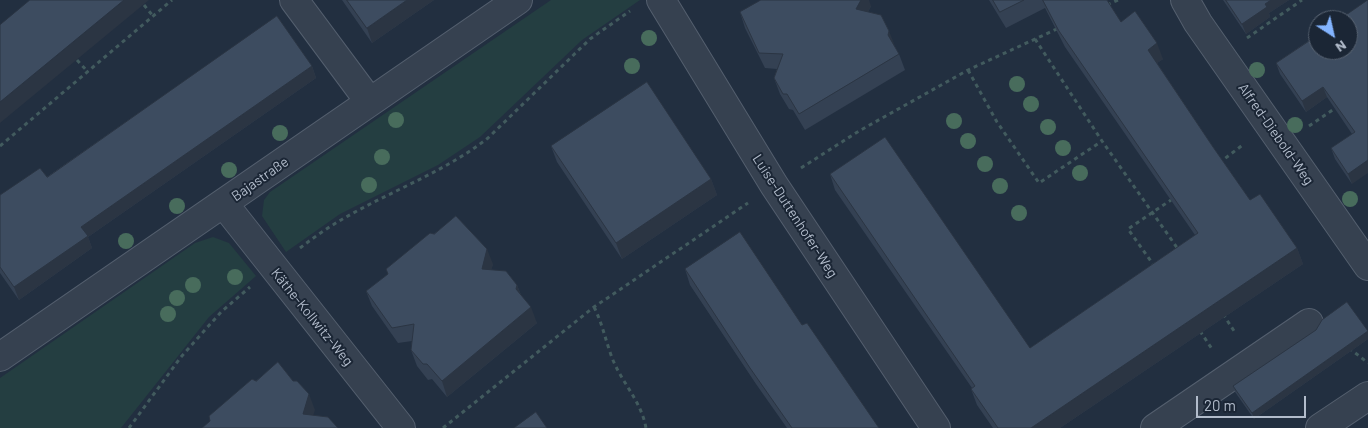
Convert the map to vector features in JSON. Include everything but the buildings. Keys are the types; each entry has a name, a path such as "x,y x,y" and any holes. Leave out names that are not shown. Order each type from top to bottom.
{"street":[{"path":"294,0 369,101"},
{"name":"Bajastraße","path":"0,356 224,204 369,101 518,0"},
{"name":"Luise-Duttenhofer-Weg","path":"661,0 774,185 936,428"},
{"name":"Alfred-Diebold-Weg","path":"1185,0 1221,56 1368,266"},
{"name":"Käthe-Kollwitz-Weg","path":"224,204 401,428"},
{"path":"1155,428 1309,323"},
{"path":"1320,428 1368,396"}],"path":[{"path":"0,146 172,0"},
{"path":"1221,56 1302,0"},
{"path":"144,5 153,16"},
{"path":"129,428 180,357 221,312 273,268 341,220 413,184 470,151 488,138 590,39 633,9"},
{"path":"1035,39 1102,141 1181,253"},
{"path":"78,60 88,72"},
{"path":"968,70 997,122 1039,183 1102,141"},
{"path":"1283,144 1345,101"},
{"path":"1157,270 1128,229 1171,200"},
{"path":"594,307 602,321 611,354 638,403 646,428"},
{"path":"1220,310 1254,360"},
{"path":"1197,327 1231,376"},
{"path":"1352,350 1368,364"}],"green space":[{"path":"551,0 640,0 582,40 480,137 438,165 340,214 286,252 262,216 264,200 270,192"},
{"path":"213,237 229,243 256,276 209,317 121,428 0,428 0,378 195,243"}]}
